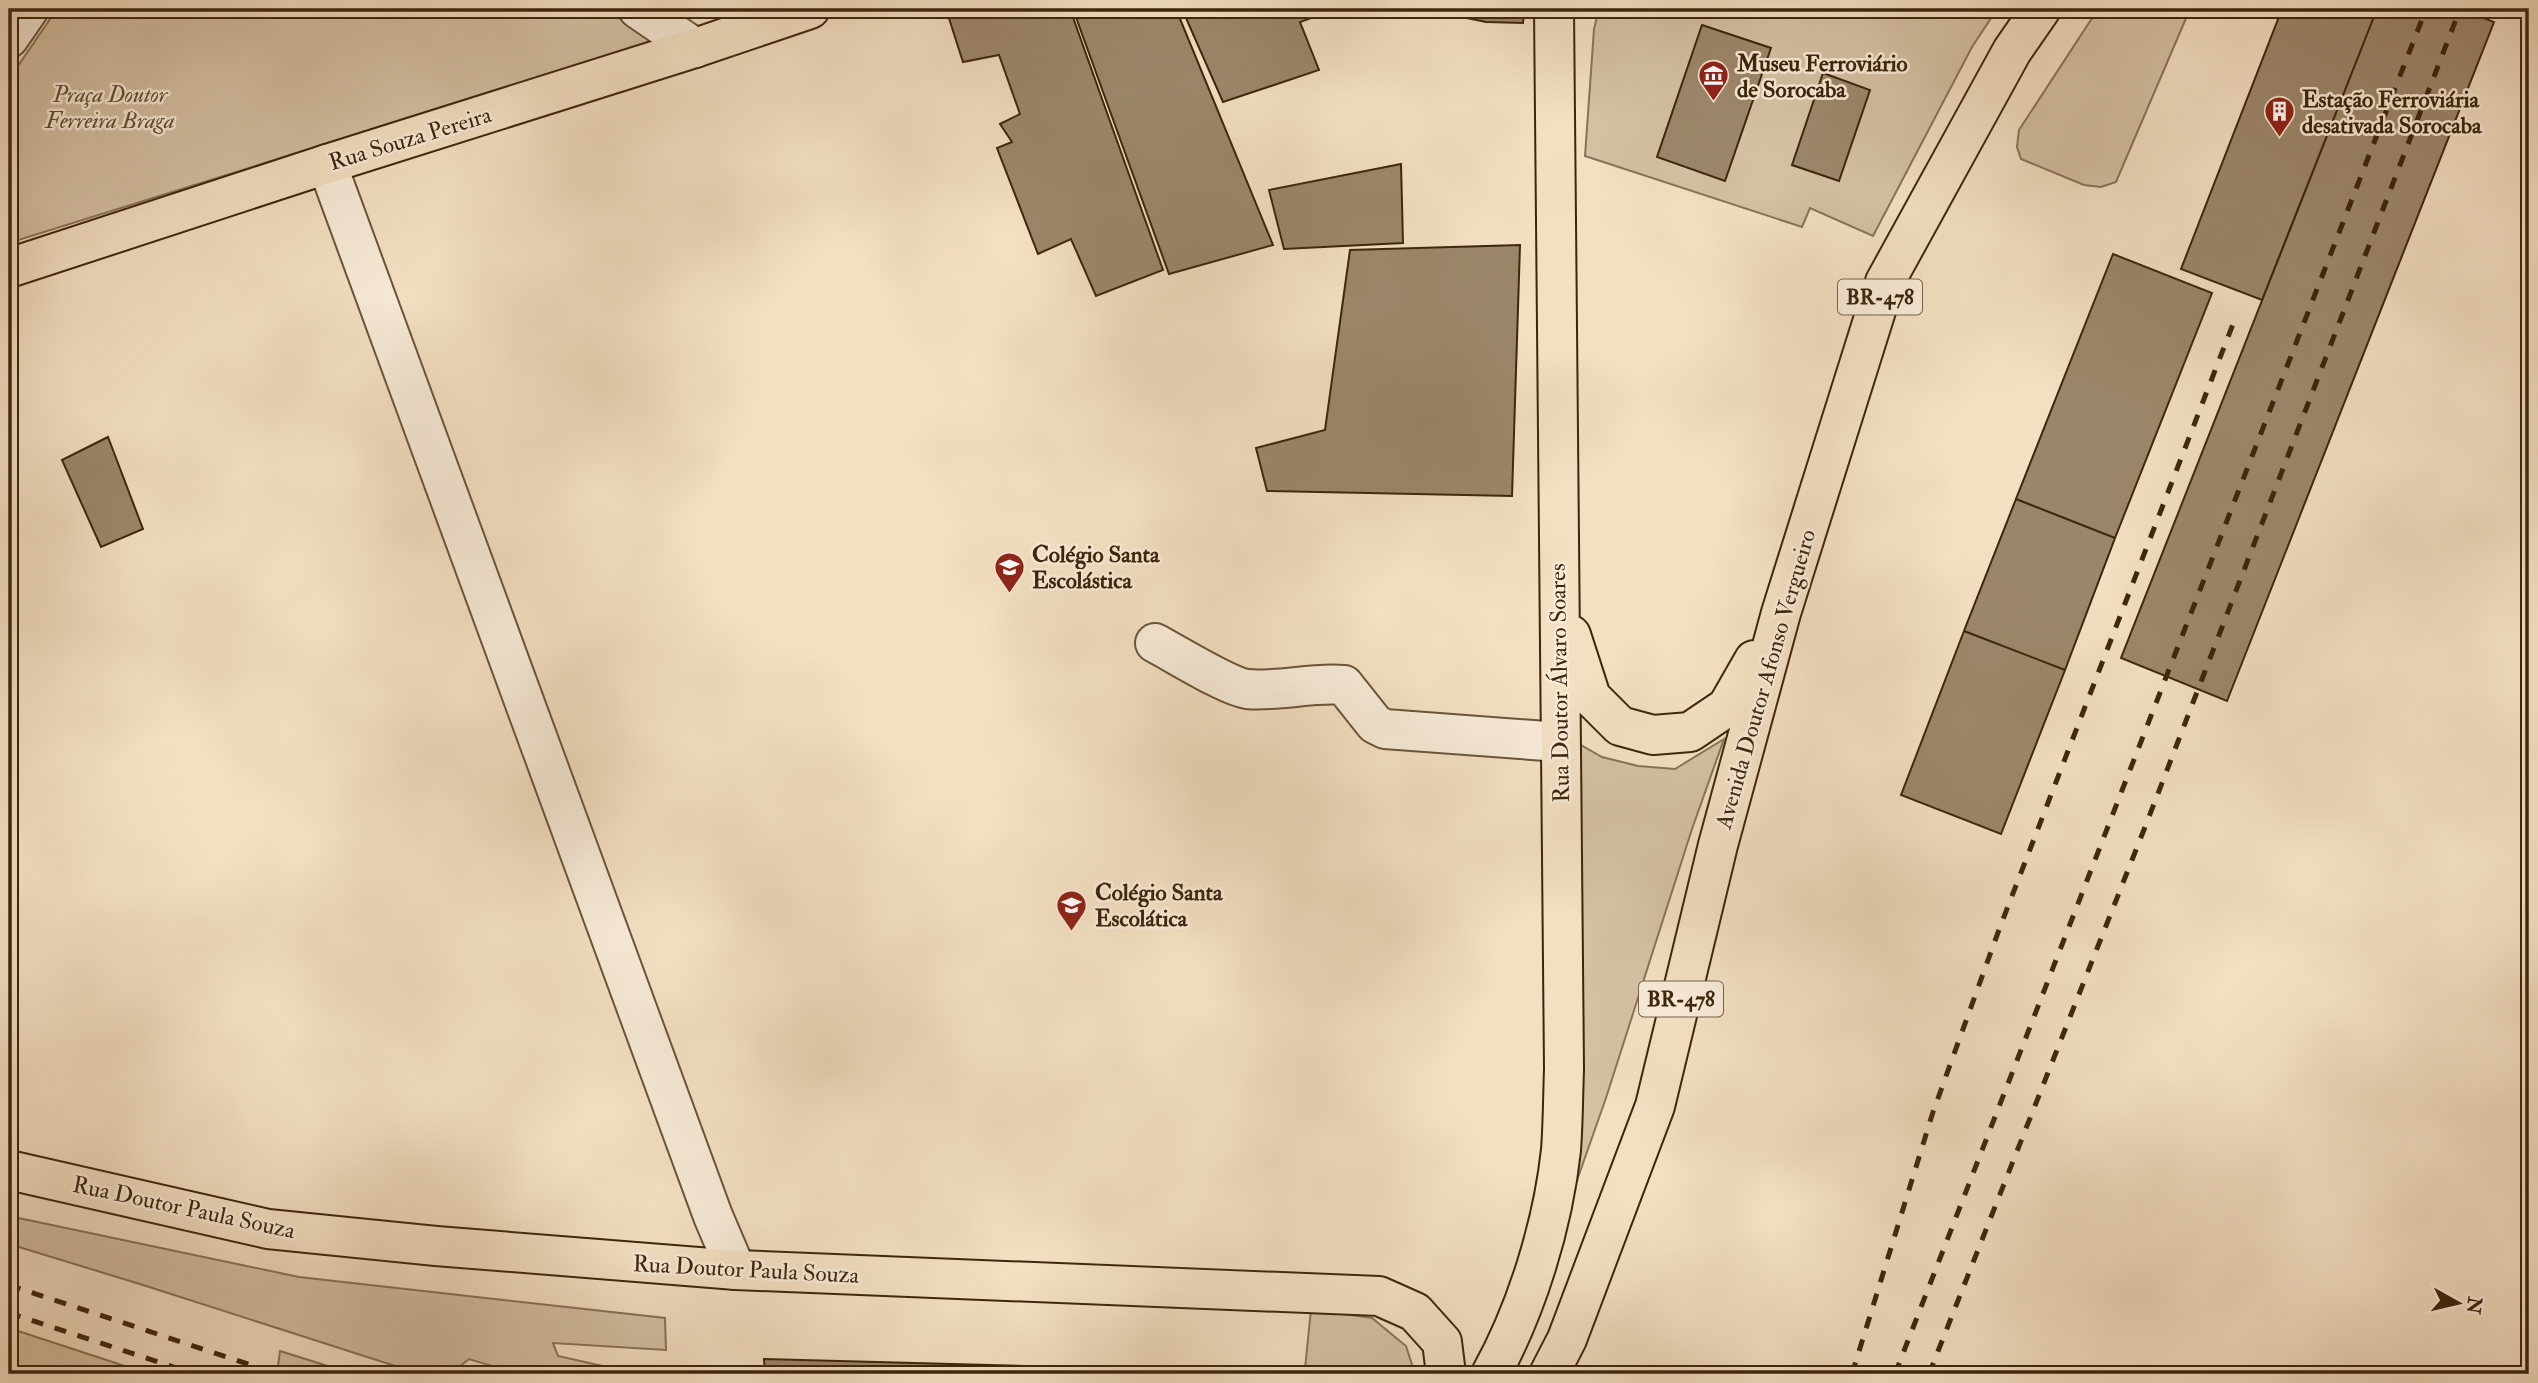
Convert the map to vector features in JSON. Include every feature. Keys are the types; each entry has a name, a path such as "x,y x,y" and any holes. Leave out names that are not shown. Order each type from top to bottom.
{"main road":[{"name":"Rua Souza Pereira","path":"9,268 810,9"},
{"name":"Rua Doutor Álvaro Soares","path":"1498,1362 1535,1267 1551,1210 1561,1149 1564,1069 1554,9"},
{"name":"Avenida Doutor Afonso Vergueiro","path":"1549,1374 1567,1339 1655,1106 1718,845 1781,613 1885,282 2012,51 2041,9"},
{"path":"1558,598 1591,697 1620,726 1653,735 1690,732 1727,707 1781,613"},
{"name":"Rua Doutor Paula Souza","path":"9,1170 268,1229 561,1257 736,1270 1379,1296 1415,1312 1442,1342 1446,1374"}],"street":[{"path":"9,38 29,9"},
{"path":"638,9 695,48"},
{"path":"327,164 736,1270"},
{"path":"1155,643 1230,683 1248,689 1328,683 1344,685 1375,723 1385,729 1560,742"}],"green space":[{"name":"Praça Doutor Ferreira Braga","path":"57,9 606,9 653,42 9,243 9,79"},
{"path":"1599,9 1997,9 1972,47 1873,236 1810,208 1802,227 1585,156 1594,29"},
{"path":"2098,9 2190,9 2116,182 2101,187 2084,185 2021,159 2017,147 2019,130"},
{"path":"1724,739 1692,829 1606,1098 1544,1274 1579,744 1602,757 1638,766 1675,769"},
{"path":"9,1216 299,1277 665,1318 666,1350 553,1343 558,1356 638,1374 518,1374 469,1359 450,1374 420,1374 9,1244"},
{"path":"1311,1309 1372,1318 1406,1346 1415,1374 1285,1374 1285,1370 1305,1369"},
{"path":"9,1328 149,1374 9,1374"},
{"path":"280,1351 353,1374 302,1374 278,1366"}],"building":[{"path":"946,9 1070,9 1163,270 1096,296 1071,239 1038,254 997,148 1012,142 1000,124 1020,114 999,55 963,62"},
{"path":"1073,9 1176,9 1273,245 1169,274"},
{"path":"1182,9 1336,9 1300,22 1319,70 1223,102"},
{"path":"1457,9 1524,9 1523,23 1486,22 1457,16"},
{"name":"Estação Ferroviária desativada Sorocaba","path":"2282,9 2377,9 2262,300 2181,269"},
{"path":"2377,9 2460,9 2494,22 2227,701 2121,658"},
{"name":"Museu Ferroviário de Sorocaba","path":"1702,25 1771,48 1725,181 1657,157"},
{"path":"1823,73 1870,90 1839,181 1792,165"},
{"path":"1401,164 1403,243 1284,249 1269,190"},
{"path":"1520,245 1512,496 1267,491 1256,448 1325,430 1350,250"},
{"path":"2113,254 2212,293 2115,538 2016,499"},
{"path":"108,437 143,529 101,547 62,460"},
{"path":"2016,499 2115,538 2065,670 1964,631"},
{"path":"1964,631 2065,670 2001,834 1901,795"},
{"path":"764,1359 1182,1370 1183,1374 765,1374"}],"railway":[{"path":"1895,1374 2426,9"},
{"path":"1929,1374 2147,822 2460,9"},
{"path":"1852,1374 1933,1112 2000,927 2233,324"},
{"path":"9,1285 278,1374"},
{"path":"9,1313 195,1374"}],"place":[{"name":"Museu Ferroviário de Sorocaba","path":"1714,103"},
{"name":"Estação Ferroviária desativada Sorocaba","path":"2279,139"},
{"name":"Colégio Santa Escolástica","path":"1009,594"},
{"name":"Colégio Santa Escolática","path":"1072,932"}]}
